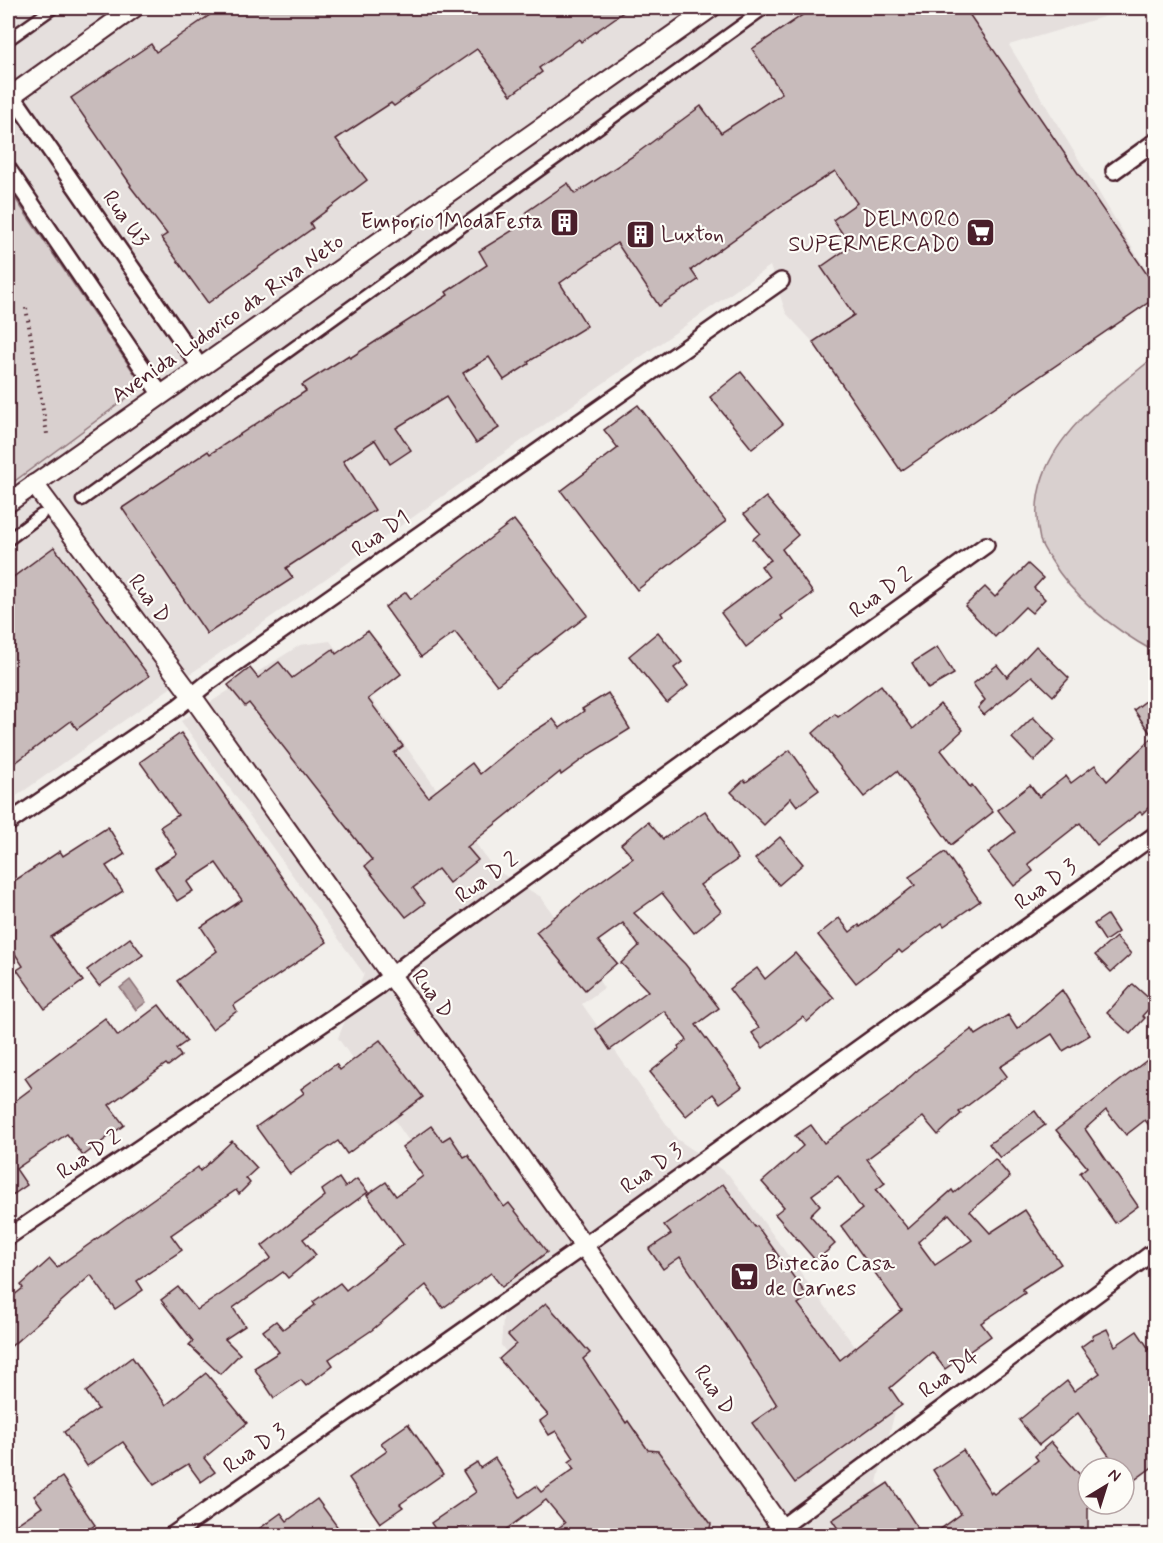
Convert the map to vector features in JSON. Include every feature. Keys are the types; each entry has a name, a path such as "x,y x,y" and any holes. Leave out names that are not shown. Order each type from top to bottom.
{"street":[{"path":"8,39 53,8"},
{"path":"10,96 135,8"},
{"name":"Avenida Ludovico da Riva Neto","path":"8,503 711,8"},
{"path":"82,500 765,8"},
{"name":"Rua U3","path":"10,96 201,368"},
{"path":"1114,171 1155,141"},
{"path":"8,169 161,395"},
{"name":"Rua D1","path":"8,823 781,281"},
{"name":"Rua D","path":"34,484 192,696 584,1246 779,1533"},
{"path":"8,540 41,515"},
{"name":"Rua D 2","path":"8,1237 391,977 986,545"},
{"name":"Rua D 3","path":"171,1536 584,1246 1155,834"},
{"name":"Rua D4","path":"779,1533 1155,1250"}],"path":[{"path":"27,308 47,434"}],"shaded area":[{"path":"8,8 1127,8 1009,45 1155,285 1155,298 901,471 813,342 786,313 770,266 8,802"},
{"path":"8,188 143,386 8,486"},
{"path":"1155,356 1155,652 1125,634 1097,613 1061,575 1041,543 1037,523 1037,506 1043,476 1058,447 1068,434 1097,403"},
{"path":"330,641 494,869 541,897 604,988 582,1004 677,1139 729,1175 897,1404 877,1482 914,1535 637,1535 501,1345 506,1282 338,1038 364,974 181,721 300,645"},
{"path":"130,980 146,1002 136,1010 120,988"}],"building":[{"path":"220,8 629,8 581,42 579,39 539,68 542,72 511,95 477,49 394,106 391,103 336,139 367,180 310,223 313,228 208,303 161,238 167,234 130,186 71,98 151,44 156,52"},
{"path":"813,8 965,8 1155,286 1155,298 901,471 813,342 854,315 821,267 851,246 833,220 857,203 835,171 782,205 691,270 698,280 659,306 617,243 560,283 587,326 528,362 529,364 504,380 489,357 463,373 499,428 476,443 446,397 396,428 411,450 390,464 375,440 343,461 375,510 286,568 293,578 207,634 122,508 208,451 210,454 306,391 302,385 349,355 350,358 448,295 446,292 487,265 479,251 531,219 526,212 568,183 575,194 633,156 701,106 721,133 782,93 752,49"},
{"path":"741,372 783,424 752,449 710,397"},
{"path":"638,405 726,521 637,590 561,491 618,448 604,430"},
{"path":"766,497 798,535 782,549 813,593 781,616 783,619 746,647 721,613 769,577 761,566 771,560 753,539 760,533 744,514"},
{"path":"514,520 588,615 497,685 455,632 421,657 385,607 406,592 411,599"},
{"path":"54,547 149,676 77,729 71,721 15,763 13,761 8,765 8,581"},
{"path":"1028,564 1043,578 1034,588 1045,599 1032,613 1025,607 995,637 965,606 985,587 995,597"},
{"path":"368,631 401,674 368,699 403,746 394,753 428,797 472,763 480,774 521,740 553,719 560,728 584,711 582,709 608,693 630,729 561,775 560,772 467,847 478,860 449,883 438,869 413,888 425,903 406,917 365,866 372,860 249,703 245,706 228,685 250,668 258,678 279,662 292,678 333,649 336,654"},
{"path":"658,632 682,662 674,668 688,686 667,703 629,656"},
{"path":"1036,646 1069,678 1053,696 1032,676 984,715 978,708 985,700 973,684 997,665 1007,677"},
{"path":"937,647 954,674 928,689 912,663"},
{"path":"881,685 913,729 940,704 963,730 941,750 993,812 951,845 897,771 864,797 813,733 835,714 838,717"},
{"path":"1155,694 1155,801 1142,814 1140,812 1097,845 1080,823 1028,864 1033,871 1014,886 988,853 1015,832 998,810 1030,785 1039,797 1066,776 1071,783 1095,765 1107,781 1153,737 1134,710"},
{"path":"1033,717 1055,740 1034,761 1012,738"},
{"path":"181,733 327,942 234,1005 237,1011 212,1029 177,981 217,951 201,927 242,900 216,863 187,882 193,891 177,901 155,868 177,854 160,827 178,815 140,762"},
{"path":"790,750 819,790 797,806 791,798 764,825 731,792 744,780 746,782"},
{"path":"705,811 738,859 700,885 721,911 694,933 662,893 634,913 685,964 719,1008 696,1025 742,1087 720,1103 713,1094 686,1116 650,1072 687,1040 664,1011 610,1050 596,1029 648,991 621,963 639,946 623,923 598,941 617,963 585,990 536,932 580,896 633,858 621,844 648,822 663,839"},
{"path":"108,827 125,854 106,866 123,891 51,937 83,981 45,1009 17,970 23,966 8,943 8,885 60,851 63,856"},
{"path":"780,837 803,864 779,885 755,859"},
{"path":"945,852 980,901 944,926 942,923 902,953 899,950 856,983 818,935 839,918 850,932 859,925 860,927 915,885 909,877"},
{"path":"1107,915 1118,932 1105,941 1094,924"},
{"path":"1116,937 1131,954 1111,972 1095,955"},
{"path":"130,938 143,955 99,986 87,970"},
{"path":"795,953 834,998 807,1022 803,1017 763,1048 752,1033 759,1028 729,989 757,968 765,979"},
{"path":"1133,984 1154,1003 1142,1016 1145,1018 1130,1034 1107,1013"},
{"path":"1062,990 1090,1035 1063,1051 1052,1034 1000,1067 1007,1076 959,1112 961,1114 938,1135 923,1117 867,1159 885,1183 876,1190 908,1229 952,1190 954,1193 995,1159 1010,1177 970,1211 990,1233 1025,1210 1061,1264 1022,1289 1025,1293 981,1323 991,1336 945,1369 932,1352 890,1388 902,1405 795,1483 752,1423 777,1405 680,1257 663,1269 649,1249 671,1234 664,1225 723,1184 755,1227 757,1226 808,1297 798,1304 840,1360 902,1310 841,1226 862,1209 838,1176 812,1195 820,1205 810,1215 835,1244 816,1261 775,1214 784,1207 762,1182 803,1146 795,1136 811,1125 824,1143 888,1097 919,1069 972,1029 976,1035 1008,1015 1017,1029","holes":["949,1214 972,1240 935,1265 918,1242"]},
{"path":"159,1005 187,1041 176,1049 181,1056 168,1066 166,1064 109,1105 124,1125 83,1156 67,1134 16,1169 27,1185 8,1198 8,1106 32,1088 25,1078 105,1018 118,1036"},
{"path":"380,1040 423,1097 347,1154 338,1141 290,1174 256,1127 304,1093 301,1089 336,1064 340,1070"},
{"path":"1155,1054 1155,1133 1145,1120 1126,1135 1106,1110 1085,1129 1138,1206 1115,1223 1080,1173 1087,1167 1056,1130"},
{"path":"1035,1111 1045,1125 1000,1158 989,1144"},
{"path":"431,1126 442,1141 450,1136 464,1157 468,1155 504,1207 509,1203 547,1252 502,1287 491,1273 443,1308 426,1285 372,1330 329,1359 333,1365 306,1386 301,1380 274,1398 254,1368 279,1352 263,1331 276,1321 283,1329 315,1305 313,1302 340,1283 346,1290 403,1244 367,1195 386,1182 396,1196 423,1176 402,1147"},
{"path":"232,1141 257,1168 246,1178 250,1183 239,1194 236,1190 171,1235 182,1250 137,1281 143,1290 115,1309 91,1275 8,1349 8,1300 23,1288 21,1285 50,1259 57,1267 198,1167 200,1171"},
{"path":"339,1178 345,1187 357,1179 368,1192 303,1239 316,1255 288,1278 283,1272 233,1308 245,1326 225,1339 240,1354 220,1374 189,1345 193,1341 161,1300 178,1287 197,1310 224,1292 271,1258 262,1246 325,1196 322,1190"},
{"path":"546,1303 590,1353 583,1359 626,1423 628,1421 648,1450 658,1451 711,1524 708,1536 547,1536 565,1523 546,1500 497,1536 440,1536 431,1523 476,1492 463,1471 477,1462 480,1468 495,1458 520,1497 536,1486 541,1492 574,1469 569,1462 574,1458 556,1431 549,1435 540,1421 548,1415 499,1359 516,1344 508,1335"},
{"path":"1107,1329 1115,1346 1137,1331 1155,1358 1155,1465 1136,1479 1136,1456 1109,1456 1078,1413 1039,1445 1019,1420 1067,1381 1074,1391 1100,1373 1081,1347 1093,1338 1092,1336"},
{"path":"132,1357 166,1405 206,1373 247,1423 204,1458 215,1472 201,1482 188,1464 154,1485 123,1442 87,1466 64,1432 98,1409 86,1392"},
{"path":"408,1424 443,1474 400,1504 403,1507 380,1523 349,1478 387,1451 381,1443"},
{"path":"1051,1442 1076,1470 1076,1516 1088,1516 1088,1536 931,1536 961,1514 933,1470 963,1450 991,1493 994,1494 1038,1460 1035,1456"},
{"path":"62,1477 95,1525 80,1536 8,1536 8,1530 42,1507 34,1496"},
{"path":"888,1483 923,1536 843,1536 832,1520"},
{"path":"317,1499 339,1529 330,1536 249,1536 281,1513 287,1521"}],"place":[{"name":"Emporio1ModaFesta","path":"564,222"},
{"name":"DELMORO SUPERMERCADO","path":"981,233"},
{"name":"Luxton","path":"640,235"},
{"name":"Bistecão Casa de Carnes","path":"744,1277"}]}
